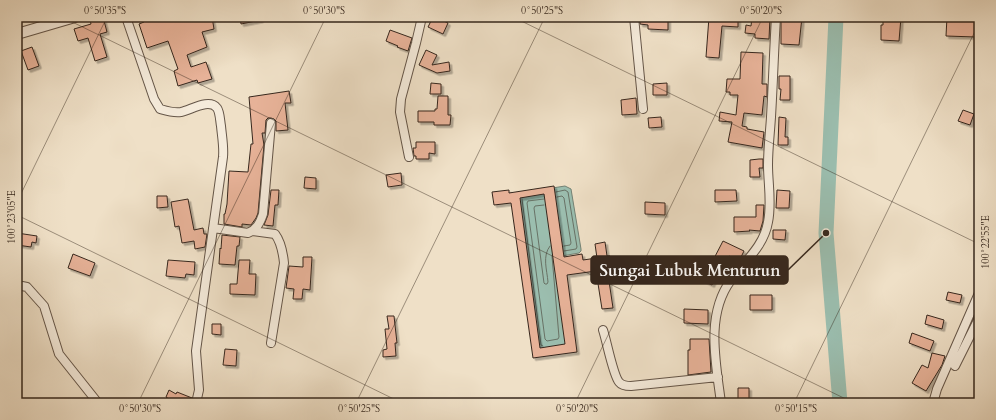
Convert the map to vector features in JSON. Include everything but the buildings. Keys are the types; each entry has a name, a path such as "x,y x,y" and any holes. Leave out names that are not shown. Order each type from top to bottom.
{"street":[{"path":"17,34 75,17"},
{"path":"126,17 154,99 160,109 172,113 181,112 205,104 211,104 217,108 220,116 224,157 196,351 199,390 196,403"},
{"path":"409,157 400,112 400,99 422,17"},
{"path":"634,17 643,109"},
{"path":"721,403 715,346 715,324 717,311 722,293 758,247 765,235 769,222 770,206 768,165 776,17"},
{"path":"213,228 248,233 257,227 263,214 271,123"},
{"path":"252,231 275,234 280,242 284,255 271,343"},
{"path":"17,285 27,287 44,306 59,354 98,403"},
{"path":"933,403 937,389 979,293"},
{"path":"955,366 979,318"},
{"path":"603,330 615,375 619,382 623,385 631,386 718,377"}],"water":[{"path":"565,186 571,189 581,249 579,253 562,256 567,346 539,349 518,197 521,193"}],"waterway":[{"path":"836,17 826,233 840,403"}],"place":[{"name":"Sungai Lubuk Menturun","path":"826,233"}]}
